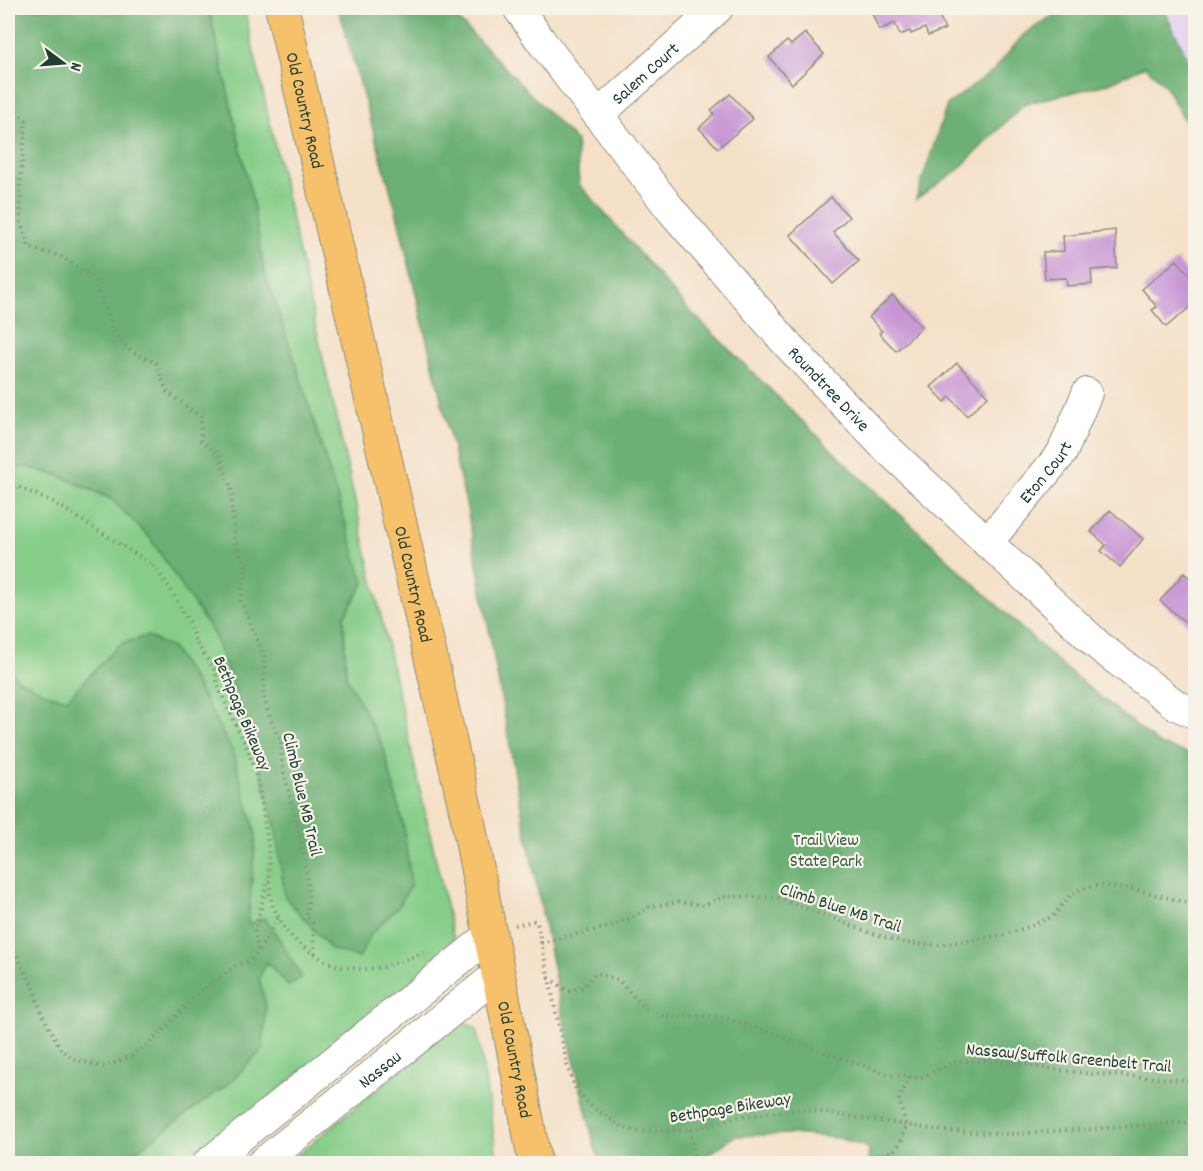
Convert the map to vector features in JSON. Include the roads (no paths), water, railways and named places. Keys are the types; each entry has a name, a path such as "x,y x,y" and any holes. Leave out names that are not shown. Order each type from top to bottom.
{"main road":[{"name":"Old Country Road","path":"282,8 468,820 535,1164"}],"street":[{"name":"Roundtree Drive","path":"518,8 672,211 788,344 881,443 1101,648 1176,705 1196,714"},
{"name":"Salem Court","path":"598,115 718,8"},
{"name":"Eton Court","path":"987,543 1062,453 1087,393"},
{"path":"207,1164 489,936"},
{"name":"Nassau","path":"261,1164 498,974"}],"park label":[{"name":"Trail View State Park","path":"826,849"}]}
